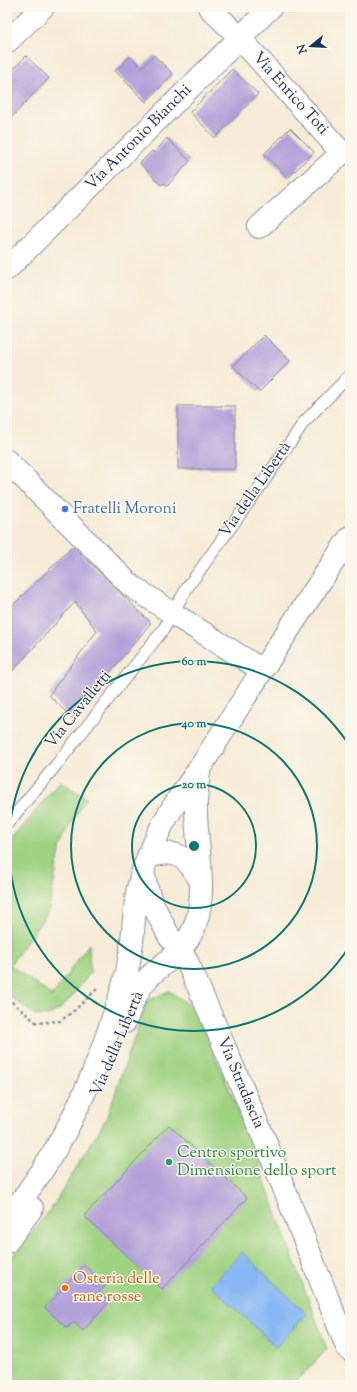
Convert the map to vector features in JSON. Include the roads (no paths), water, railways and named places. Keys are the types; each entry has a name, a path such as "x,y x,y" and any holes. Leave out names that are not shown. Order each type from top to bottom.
{"street":[{"path":"7,42 43,7"},
{"name":"Via Enrico Toti","path":"209,7 240,38 342,153 259,227"},
{"name":"Via Antonio Bianchi","path":"7,269 271,7"},
{"path":"7,461 130,584 172,613 262,670"},
{"name":"Via della Libertà","path":"7,1219 23,1199 57,1148 72,1120 99,1060 130,961 138,888 146,864 167,816 199,770 262,670 350,537"},
{"name":"Via della Libertà","path":"7,1242 63,1164 86,1121 105,1077 133,1000 147,980 180,950 190,936 201,906 196,811 199,770"},
{"path":"146,864 161,853 170,853 179,856 188,862 200,880"},
{"name":"Via Stradascia","path":"146,864 146,886 152,901 169,936 186,959 210,1011 347,1347 350,1350"}],"lane":[{"name":"Via della Libertà","path":"172,613 187,588 262,484 304,422 350,375"},
{"name":"Via Cavalletti","path":"7,824 57,764 163,630 172,613"}],"water":[{"path":"242,1252 307,1314 276,1347 211,1285"}],"place":[{"name":"Fratelli Moroni","path":"65,509"},
{"name":"Centro sportivo Dimensione dello sport","path":"169,1162"},
{"name":"Osteria delle rane rosse","path":"65,1288"}]}
